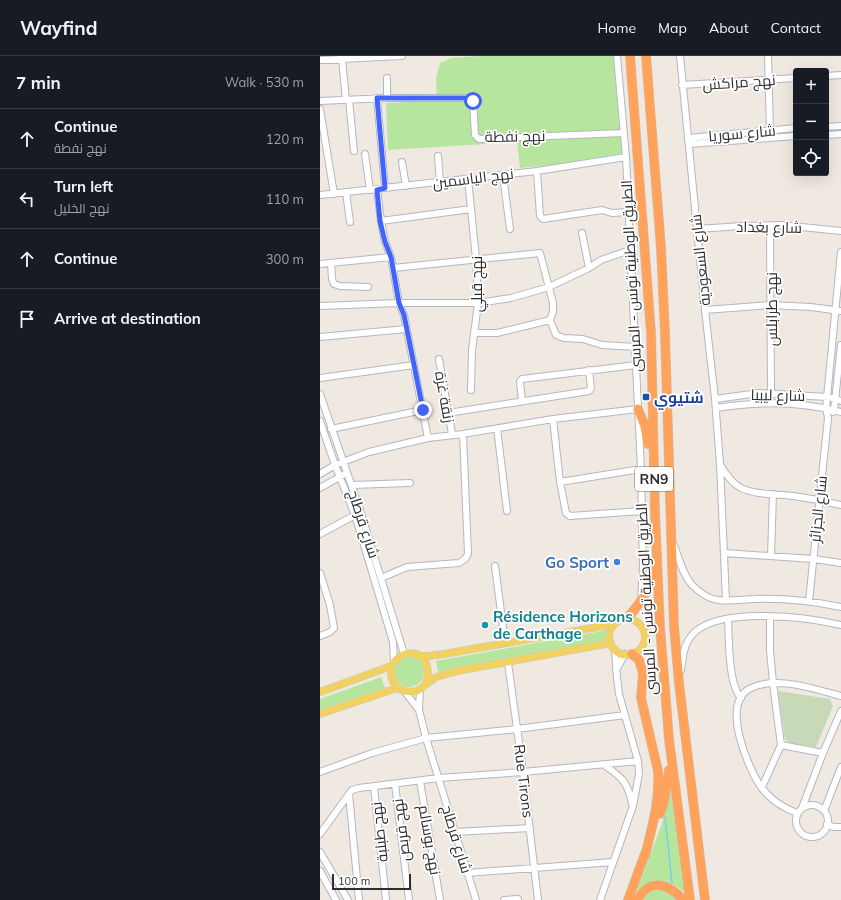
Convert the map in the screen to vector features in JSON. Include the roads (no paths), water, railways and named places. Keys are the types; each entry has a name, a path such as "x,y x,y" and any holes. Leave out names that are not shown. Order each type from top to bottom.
{"highway":[{"name":"الطريق الوطنية تونس - المرسى","path":"630,56 651,333 653,471 660,627 669,739 690,900"},
{"name":"الطريق الوطنية تونس - المرسى","path":"646,56 661,248 674,626 679,683 705,900"},
{"path":"638,408 645,426 653,471"},
{"path":"627,618 640,604 652,577 655,512"},
{"path":"628,654 639,660 643,673 641,698 659,776 657,809 645,856"},
{"path":"628,900 664,802 668,778 669,739"},
{"path":"637,900 645,890 652,886 661,885 670,888 679,894 683,900"},
{"path":"704,889 708,900"}],"main road":[{"path":"613,647 609,636 615,624 619,621 627,618 636,621 643,627 646,636 643,646 636,652 628,654 613,647 457,671 436,677 413,692 405,692 397,688 391,678 393,664 398,657 404,654 428,656 444,654 615,624"},
{"path":"419,656 425,661 428,669 428,677 422,687"},
{"path":"320,692 393,664"},
{"path":"320,714 397,688"}],"street":[{"path":"320,60 327,58 342,59 402,56"},
{"path":"617,56 626,157 636,347 643,568 640,604"},
{"name":"شارع السعودية","path":"680,56 716,408 726,600"},
{"path":"768,56 770,138"},
{"path":"342,59 354,151"},
{"path":"829,76 841,75"},
{"path":"387,78 387,98"},
{"name":"نهج مراكش","path":"682,85 793,78"},
{"path":"377,98 385,188"},
{"name":"نهج نفطة","path":"320,101 377,98 470,98 473,101 475,135 479,139 623,133"},
{"path":"320,109 334,194"},
{"path":"829,127 841,126"},
{"name":"شارع سوريا","path":"688,141 793,128"},
{"path":"829,135 841,134"},
{"name":"شارع سوريا","path":"688,141 793,136"},
{"path":"365,154 385,242 394,268 399,303 404,315 428,438"},
{"path":"438,156 440,182"},
{"name":"نهج الياسمين","path":"320,195 537,171 626,157"},
{"path":"402,162 406,186"},
{"path":"537,171 540,216 543,218 602,210 612,213 628,212"},
{"path":"503,175 510,228"},
{"name":"نهج قبلي","path":"468,179 476,259 478,303 472,350 471,390"},
{"path":"346,192 350,222"},
{"path":"380,221 471,209"},
{"name":"شارع بغداد","path":"697,229 735,226 782,225 841,231"},
{"name":"نهج طرابلس","path":"770,226 771,393"},
{"path":"582,233 589,268"},
{"path":"320,306 399,303 478,303 511,298 549,287 589,268 601,260 630,250"},
{"name":"شارع الجزائر","path":"809,601 828,418 826,408 838,311 841,252"},
{"path":"394,268 540,253 553,303 553,312 550,320 555,334 564,338 583,339 602,344 636,347"},
{"path":"320,264 391,257"},
{"path":"331,263 332,279 334,284 368,287"},
{"path":"705,310 770,305 811,307 838,311"},
{"path":"474,333 496,332 550,320"},
{"path":"320,337 406,329"},
{"path":"828,418 838,411 841,345"},
{"name":"زنقة غزة","path":"439,359 452,434"},
{"path":"320,378 414,365"},
{"path":"522,401 520,381 522,379 636,365"},
{"path":"448,413 589,391 589,370"},
{"name":"شارع ليبيا","path":"715,400 744,394 771,393 828,397 838,400"},
{"name":"شارع قرطاج","path":"320,394 331,429 352,485 404,654"},
{"name":"شارع ليبيا","path":"716,408 763,402 799,403 838,411"},
{"path":"320,474 335,465 369,452 428,438 452,434 463,434 552,419 638,408"},
{"path":"331,429 423,410"},
{"path":"552,419 560,482 566,513 570,516 642,511"},
{"name":"شارع قرطاج","path":"320,421 339,477 355,515 393,642 393,664"},
{"path":"497,428 507,511"},
{"path":"381,578 407,566 459,563 465,560 468,554 463,434"},
{"path":"720,464 726,475 733,483 742,488 819,500 841,505"},
{"path":"560,482 641,469"},
{"path":"320,488 348,473"},
{"path":"352,485 410,483"},
{"path":"771,556 773,494"},
{"path":"320,534 355,515"},
{"path":"672,540 683,569 691,584 707,596 718,600 769,598 809,601 841,607"},
{"path":"724,554 814,559 841,563"},
{"path":"495,566 505,643"},
{"path":"320,573 330,605 334,628 330,632 320,636"},
{"path":"679,683 683,652 688,639 696,631 714,622 755,616 815,619 841,625"},
{"path":"762,787 780,745 770,650 770,617"},
{"path":"728,619 732,676 735,690 741,698"},
{"path":"600,900 633,806 639,774 638,761 619,694 613,647"},
{"path":"616,670 628,654"},
{"name":"Rue Tirons","path":"508,663 538,900"},
{"path":"797,814 787,810 773,799 762,787 750,768 740,736 737,710 741,698 748,690 773,683 806,687 841,696"},
{"name":"شارع قرطاج","path":"422,687 419,710 426,738 476,900"},
{"name":"شارع قرطاج","path":"405,692 419,710"},
{"path":"802,808 816,805 826,814 826,828 818,835 804,835 797,828 796,818 797,814 802,808 841,711"},
{"path":"320,772 372,753 426,738 517,730 625,714"},
{"path":"780,745 823,753"},
{"path":"320,834 352,790 439,778 638,761"},
{"path":"603,764 623,780 630,792 633,806"},
{"path":"824,811 841,767"},
{"name":"نهج بوسالم","path":"420,781 440,900"},
{"name":"نهج قربص","path":"395,784 409,900"},
{"name":"نهج طبلبة","path":"374,787 386,900"},
{"path":"348,794 359,900"},
{"path":"827,824 833,827 841,827"},
{"path":"455,832 530,828"},
{"path":"320,852 348,900"},
{"path":"468,873 613,862"},
{"path":"320,871 336,900"},
{"path":"504,900 518,898"}],"waterway":[{"path":"665,817 672,883"}],"place":[{"name":"شتيوي","path":"646,397"},
{"name":"Go Sport","path":"617,562"},
{"name":"Résidence Horizons de Carthage","path":"485,625"}]}
